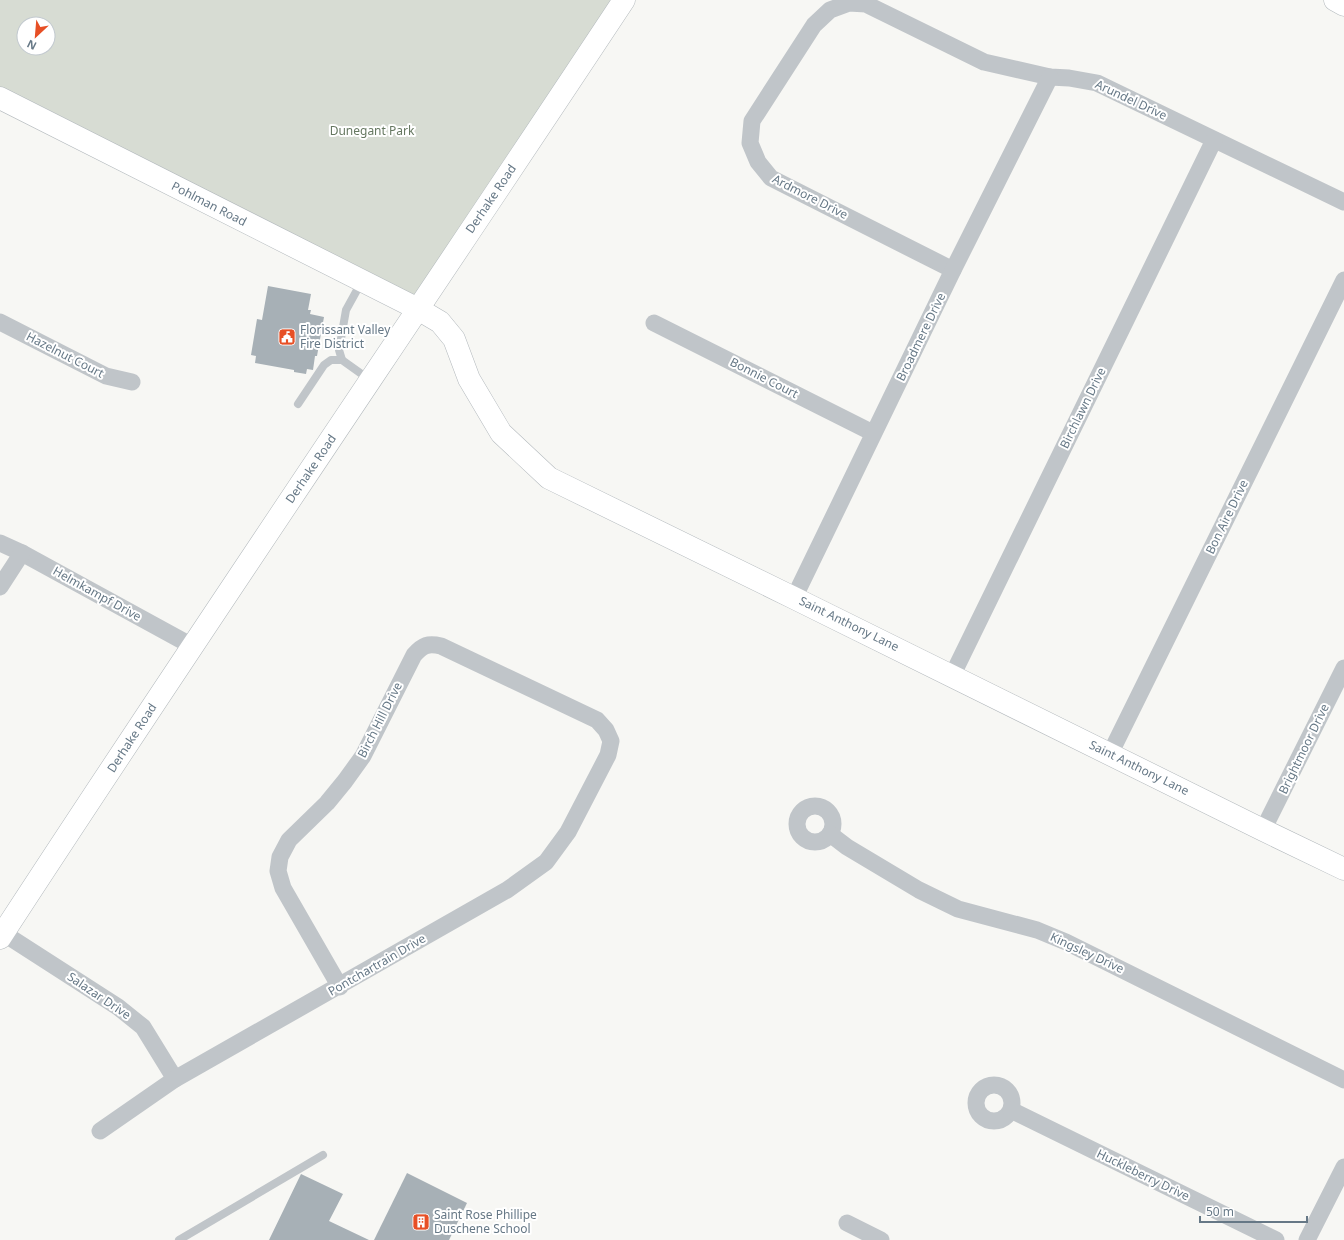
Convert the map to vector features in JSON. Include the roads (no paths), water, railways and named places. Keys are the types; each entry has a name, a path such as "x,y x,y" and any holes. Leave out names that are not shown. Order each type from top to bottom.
{"street":[{"name":"Derhake Road","path":"2,936 192,646 371,381 624,0"},
{"path":"1335,0 1344,5"},
{"name":"Ardmore Drive","path":"866,4 849,3 830,10 814,26 752,120 750,143 758,162 771,178 953,270"},
{"name":"Arundel Drive","path":"866,4 984,62 1050,77 1069,78 1097,83 1344,202"},
{"name":"Broadmere Drive","path":"794,598 953,270 1050,77"},
{"name":"Pohlman Road","path":"0,98 418,309"},
{"name":"Birchlawn Drive","path":"952,676 1214,140"},
{"name":"Bon Aire Drive","path":"1110,754 1344,280"},
{"name":"Saint Anthony Lane","path":"418,309 440,322 454,339 469,379 501,433 549,478 1344,869"},
{"name":"Hazelnut Court","path":"0,322 106,376 132,382"},
{"name":"Bonnie Court","path":"654,323 873,433"},
{"name":"Helmkampf Drive","path":"0,543 22,553 192,646"},
{"path":"0,587 22,553"},
{"name":"Birch Hill Drive","path":"340,987 283,888 278,871 280,857 289,840 327,803 345,781 362,756 414,655 421,647 432,643 441,646 597,720 606,730 612,741 608,754"},
{"name":"Brightmoor Drive","path":"1263,830 1344,668"},
{"name":"Pontchartrain Drive","path":"100,1130 175,1079 340,987 507,890 546,862 568,832 608,754"},
{"name":"Kingsley Drive","path":"830,834 848,847 919,890 951,906 1037,930 1066,942 1344,1080"},
{"name":"Salazar Drive","path":"2,936 118,1007 143,1027 175,1079"},
{"name":"Huckleberry Drive","path":"1011,1110 1276,1240"},
{"path":"1307,1240 1344,1167"},
{"path":"847,1223 881,1240"}],"lane":[{"path":"342,360 339,350 346,310 362,281"},
{"path":"298,404 324,365 331,360 342,360 371,381"},
{"path":"179,1240 322,1155"}],"place":[{"name":"Florissant Valley Fire District","path":"287,337"},
{"name":"Saint Rose Phillipe Duschene School","path":"421,1222"}],"park label":[{"name":"Dunegant Park","path":"372,131"}]}
